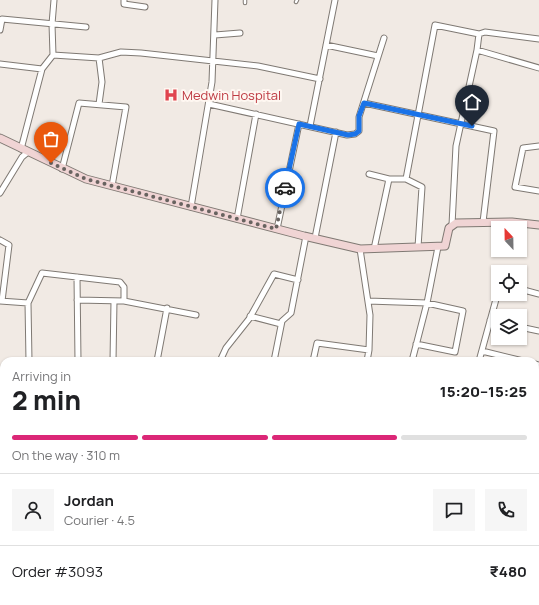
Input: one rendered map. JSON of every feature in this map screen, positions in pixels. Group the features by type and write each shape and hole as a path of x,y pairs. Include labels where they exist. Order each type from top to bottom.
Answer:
{"street":[{"path":"0,193 22,157 42,69 53,55 52,24 54,0"},
{"path":"124,0 124,4 145,7"},
{"path":"191,207 209,104 215,35 215,0"},
{"path":"310,126 335,0"},
{"path":"0,30 2,19 86,27"},
{"path":"406,179 435,25 479,34 485,32 539,39"},
{"path":"215,35 240,33"},
{"path":"0,138 62,169 86,179 276,229 360,249 445,246 449,228 452,225 456,146 477,50 479,34"},
{"path":"209,104 336,132 355,134 359,131 359,116 384,38"},
{"path":"326,46 378,56"},
{"path":"477,50 539,68"},
{"path":"53,55 99,58 121,52 213,60 258,66 320,79"},
{"path":"99,58 102,82 99,104"},
{"path":"0,64 42,69"},
{"path":"364,103 494,131 483,222"},
{"path":"62,169 79,104 99,104 126,107 112,186"},
{"path":"237,219 256,114"},
{"path":"276,229 299,124"},
{"path":"315,238 336,132"},
{"path":"539,146 522,148 515,187 539,191"},
{"path":"369,174 389,179 406,179 422,187 418,247"},
{"path":"374,249 389,179"},
{"path":"452,225 464,222 539,225"},
{"path":"275,357 282,321 291,313 306,236"},
{"path":"0,240 9,246 1,301 28,303"},
{"path":"413,357 427,302 438,247"},
{"path":"360,249 370,315 368,357"},
{"path":"28,357 28,303 42,273 120,282 124,287 124,301"},
{"path":"222,357 226,348 250,316 274,274 298,280"},
{"path":"77,277 78,357"},
{"path":"527,291 539,294"},
{"path":"77,300 124,301 167,308 196,315"},
{"path":"113,357 114,301"},
{"path":"368,301 427,302 464,311 455,352 416,344"},
{"path":"480,357 495,301"},
{"path":"158,357 167,308"},
{"path":"250,316 282,324"},
{"path":"527,329 539,332"},
{"path":"314,357 317,343 369,350"},
{"path":"482,351 507,357"}],"way so far":[{"path":"51,163 86,179 276,229 285,188"}],"place":[{"name":"Medwin Hospital","path":"171,95"}],"route":[{"path":"285,188 299,124 348,135 355,134 359,131 359,116 364,103 472,126"}]}
